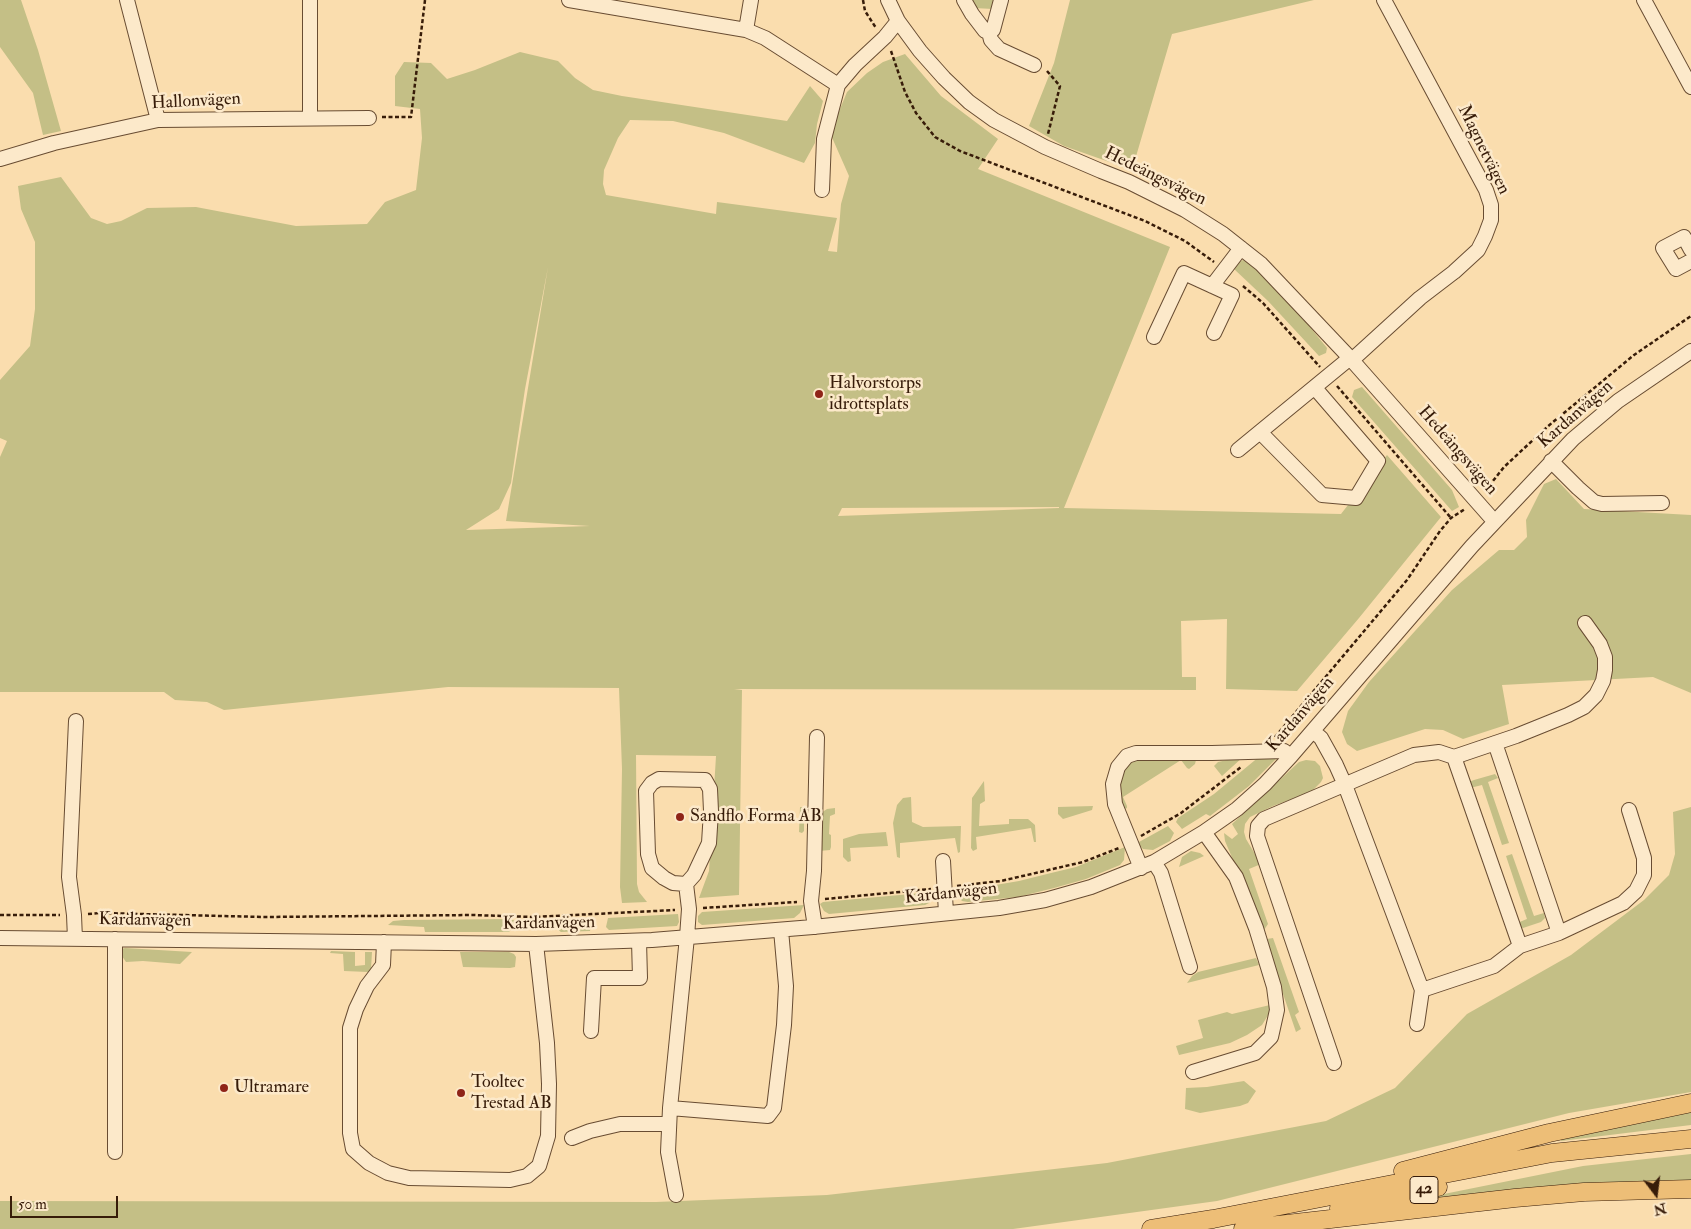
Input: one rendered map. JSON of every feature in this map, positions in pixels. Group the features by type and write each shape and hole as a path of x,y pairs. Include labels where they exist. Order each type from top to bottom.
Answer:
{"main road":[{"path":"1284,1204 1549,1132 1691,1103"},
{"name":"42","path":"1152,1229 1213,1219 1527,1158 1691,1139"},
{"name":"42","path":"1238,1229 1554,1163 1609,1148"},
{"path":"1243,1229 1515,1198 1584,1192 1691,1189"}],"street":[{"path":"127,0 158,120"},
{"path":"310,0 310,118"},
{"path":"569,0 746,30 765,38 838,85"},
{"path":"746,30 751,0"},
{"name":"Hedeängsvägen","path":"888,0 898,22 920,51 969,102 994,120 1045,147 1129,182 1185,210 1223,234 1267,270 1351,359 1494,521"},
{"path":"964,0 984,30 990,32"},
{"path":"1001,0 993,30 990,32 991,40 999,49 1034,65"},
{"name":"Magnetvägen","path":"1238,450 1351,359 1420,298 1454,272 1478,250 1485,236 1490,220 1491,204 1486,190 1384,0"},
{"path":"1644,0 1691,87"},
{"path":"822,190 824,139 838,85 855,65 885,38 898,22"},
{"name":"Hallonvägen","path":"0,160 54,143 158,120 369,118"},
{"path":"1212,286 1241,248"},
{"path":"1154,337 1184,273 1232,295 1214,333"},
{"name":"Kardanvägen","path":"0,938 536,944 639,941 815,927 1008,907 1046,900 1091,887 1154,862 1204,832 1237,808 1265,784 1494,521 1551,461 1573,439 1618,402 1691,351"},
{"path":"1260,432 1322,495 1356,498 1378,461 1314,388"},
{"path":"1551,461 1594,502 1602,504 1662,503"},
{"path":"1334,1063 1257,836 1258,826 1264,820 1414,755 1439,752 1454,757 1568,715 1584,707 1596,695 1603,681 1605,670 1605,657 1600,644 1585,623"},
{"path":"75,939 69,877 76,721"},
{"path":"1313,731 1321,738 1345,785 1422,990 1417,1024"},
{"path":"815,927 811,901 814,871 817,736"},
{"path":"1495,743 1559,933"},
{"path":"1141,868 1115,804 1113,784 1118,767 1127,756 1136,753 1284,751 1291,756"},
{"path":"1454,757 1520,946"},
{"path":"676,1195 668,1152 670,1108 689,909 686,884 694,875 709,842 711,810 710,789 705,780 659,779 652,782 646,792 648,854 652,868 664,878 673,883 686,884"},
{"path":"1422,990 1494,966 1520,946 1559,933 1623,903 1636,891 1644,875 1644,858 1629,810"},
{"path":"1193,1072 1255,1053 1271,1037 1277,1010 1274,987 1256,928 1236,877 1204,832"},
{"path":"943,861 946,914"},
{"path":"1154,862 1161,873 1190,967"},
{"path":"670,1108 768,1116 774,1108 784,1025 786,986 781,930"},
{"path":"115,940 115,1152"},
{"path":"590,1030 594,978 640,978 639,941"},
{"path":"384,942 383,965 368,986 356,1009 350,1028 350,1133 353,1149 382,1170 409,1178 510,1180 527,1176 540,1166 548,1136 549,1084 547,1044 536,944"},
{"path":"572,1138 590,1131 620,1124 669,1124"}],"path":[{"path":"369,118 411,116 425,0"},
{"path":"863,0 873,24 885,38 905,92 916,113 935,136 960,151 1145,221 1185,241 1224,270 1263,303 1451,518"},
{"path":"1034,65 1047,72 1060,86 1045,147"},
{"path":"1262,751 1407,580 1451,518 1476,502 1504,467 1547,427 1634,354 1691,316"},
{"path":"0,915 100,913 264,917 552,916 811,901 944,888 1002,881 1082,862 1131,843 1181,813 1242,766"}],"shaded area":[{"path":"0,0 21,0 38,50 61,131 43,135 33,93 0,47"},
{"path":"970,0 996,0 993,9 974,8"},
{"path":"1070,0 1314,0 1172,34 1132,170 1064,146 1029,126 1054,63"},
{"path":"520,52 558,61 575,78 593,90 787,121 810,86 823,101 817,124 815,143 804,163 724,133 673,121 630,120 618,138 604,170 603,184 606,195 716,214 717,202 837,218 828,251 837,252 841,204 849,176 830,133 847,92 867,73 883,62 905,54 941,96 998,139 978,169 1170,247 1064,508 1341,514 1387,455 1441,517 1297,691 1226,689 1227,619 1181,621 1182,677 1196,677 1196,690 734,689 742,690 739,895 699,898 709,871 716,756 636,755 637,884 639,892 647,902 622,903 620,887 622,769 619,688 448,687 224,710 207,702 175,700 164,692 0,692 0,457 7,441 0,438 0,380 30,346 35,309 35,242 21,209 18,186 61,177 91,218 107,224 121,221 147,208 196,207 296,226 367,224 385,202 416,190 422,138 420,109 395,106 395,76 404,62 431,63 447,79","holes":["548,267 506,521 590,526 466,530 499,509 511,483 525,389","842,508 1059,508 838,516"]},
{"path":"1243,260 1247,261 1293,306 1327,348 1326,353 1319,356 1268,301 1234,269 1236,264"},
{"path":"1362,387 1452,490 1459,507 1452,511 1352,397 1354,390"},
{"path":"1556,479 1584,509 1691,515 1691,693 1653,677 1502,685 1509,724 1463,739 1443,730 1425,729 1357,751 1347,744 1342,732 1348,711 1369,682 1452,590 1499,550 1514,550 1527,537 1526,520 1544,484"},
{"path":"1260,756 1275,756 1276,759 1249,786 1210,816 1206,814 1182,829 1176,822 1178,818 1214,794"},
{"path":"1243,757 1222,776 1214,766 1218,762"},
{"path":"1139,759 1196,760 1195,764 1189,769 1181,760 1123,797 1127,806 1125,809 1119,798 1122,771 1129,763"},
{"path":"1306,760 1315,761 1320,766 1323,778 1321,782 1311,792 1250,817 1245,824 1244,832 1246,839 1261,864 1249,869 1268,924 1264,930 1267,939 1273,938 1299,1012 1295,1015 1301,1029 1296,1032 1254,909 1225,841 1224,833 1232,839 1238,834 1232,824 1299,762"},
{"path":"1495,774 1498,778 1488,782 1509,843 1502,845 1482,785 1470,788 1469,782"},
{"path":"984,781 985,801 980,804 979,826 1009,824 1009,819 1028,819 1035,825 1036,842 1034,842 1031,828 976,837 977,849 973,851 971,848 972,798"},
{"path":"911,797 912,822 923,827 961,826 960,852 958,853 955,838 900,843 900,858 897,857 893,823 897,805 903,798"},
{"path":"1093,806 1092,810 1063,819 1058,814 1058,807"},
{"path":"800,807 804,809 804,831 802,833 799,832"},
{"path":"1691,807 1691,1092 1569,1113 1217,1201 1013,1229 0,1229 0,1201 656,1202 827,1195 1107,1163 1326,1121 1395,1088 1467,1014 1571,955 1644,900 1669,875 1675,854 1673,812"},
{"path":"835,808 835,814 830,816 830,850 819,851 821,813 827,809"},
{"path":"1168,826 1174,833 1170,841 1153,850 1143,849 1139,845 1139,842"},
{"path":"886,832 888,846 850,848 851,861 848,862 843,857 843,839 859,834"},
{"path":"1125,847 1124,860 1120,865 1086,879 1054,888 1018,897 968,902 962,901 954,892 1019,881 1076,867"},
{"path":"1191,851 1204,856 1179,867 1182,857"},
{"path":"1512,854 1534,916 1544,913 1545,918 1541,922 1523,928 1518,926 1517,923 1527,919 1506,856"},
{"path":"933,892 935,894 929,903 925,905 829,914 824,911 820,904 823,902"},
{"path":"804,905 800,913 794,918 702,925 698,922 698,916 702,912"},
{"path":"678,914 679,922 677,926 609,930 606,927 608,918"},
{"path":"510,919 516,921 516,924 509,932 425,932 424,927 388,925 393,921 404,920"},
{"path":"550,919 591,919 590,931 561,932 549,923"},
{"path":"125,948 192,952 180,964 143,961 126,962 118,950"},
{"path":"331,951 355,952 355,966 365,965 365,952 372,952 371,969 368,972 344,971 343,954 330,953"},
{"path":"460,952 509,952 516,957 515,967 463,967"},
{"path":"1256,958 1259,965 1187,983 1198,972"},
{"path":"1270,1005 1270,1012 1262,1025 1247,1035 1230,1043 1179,1055 1176,1046 1203,1038 1198,1020 1227,1012 1232,1014"},
{"path":"1244,1081 1256,1091 1248,1103 1200,1113 1185,1109 1186,1088 1207,1087"},
{"path":"1691,1112 1691,1125 1561,1141 1561,1138"},
{"path":"1691,1154 1691,1181 1431,1202 1429,1197 1583,1166"}],"place":[{"name":"Halvorstorps idrottsplats","path":"819,394"},
{"name":"Sandflo Forma AB","path":"680,817"},
{"name":"Ultramare","path":"224,1088"},
{"name":"Tooltec Trestad AB","path":"461,1093"}]}
